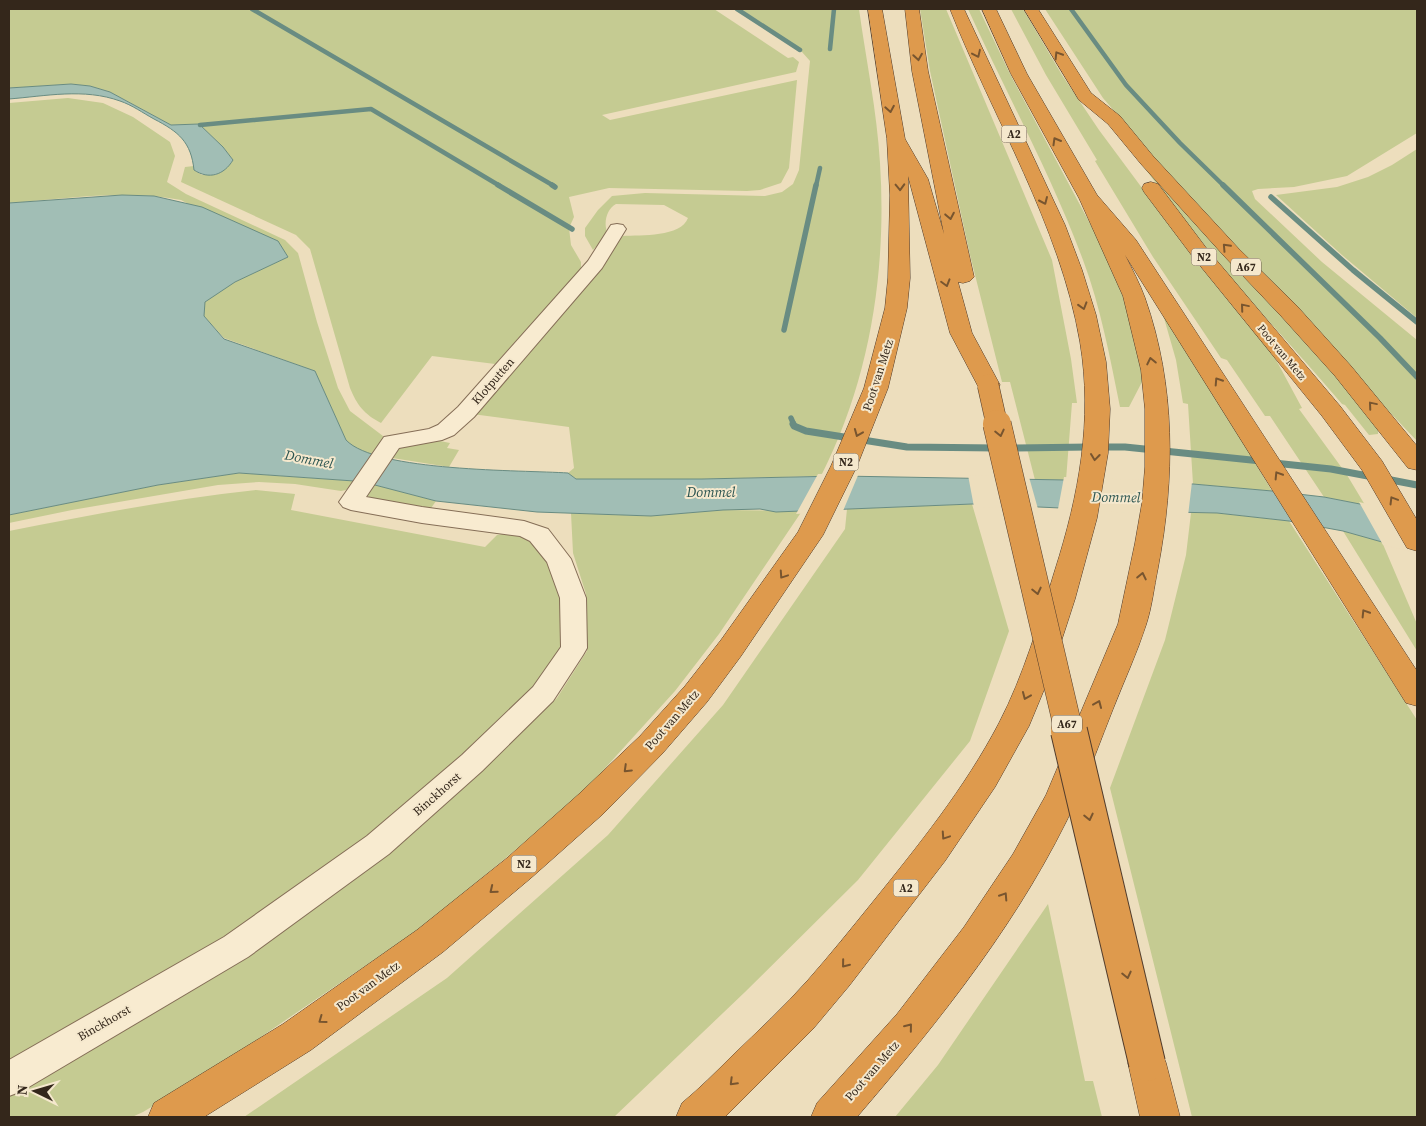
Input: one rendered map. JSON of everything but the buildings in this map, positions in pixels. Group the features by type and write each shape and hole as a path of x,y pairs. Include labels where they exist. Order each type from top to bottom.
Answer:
{"highway":[{"name":"N2","path":"875,9 896,139 919,179 961,333 988,385"},
{"name":"A67","path":"912,9 920,71 958,255 1160,1117"},
{"name":"A2","path":"696,1117 770,1045 829,983 928,861 997,756 1014,725 1038,667 1081,532 1096,456 1098,409 1094,360 1087,322 1069,260 957,9"},
{"name":"A2","path":"989,9 1019,74 1089,198"},
{"name":"N2","path":"1031,9 1085,96"},
{"name":"Poot van Metz","path":"1085,96 1107,129 1200,253 1331,412 1373,467 1417,542"},
{"name":"A67","path":"1085,96 1114,120 1147,160 1220,240 1290,311 1344,371 1417,462"},
{"name":"Poot van Metz","path":"168,1117 297,1038 422,946 520,868 591,804 651,745 696,694 810,535 844,466 876,388 894,317 899,278 900,196 896,139"},
{"name":"Poot van Metz","path":"831,1117 910,1027 977,938 1026,864 1061,798 1132,624 1155,504 1158,467 1157,409 1153,370 1137,305 1124,272 1089,198"},
{"path":"1089,198 1126,240 1417,695"}],"street":[{"name":"Klotputten","path":"354,496 392,442 434,436 446,430 466,412 595,264 617,229"},
{"name":"Binckhorst","path":"9,1078 236,947 378,844 472,763 542,694 560,671 574,648 573,598 559,558 539,535 524,529 422,515 354,496"}],"green space":[{"path":"9,9 714,9 788,58 793,57 799,62 796,72 602,115 610,120 797,80 789,168 781,183 760,190 609,188 569,197 574,217 569,228 571,245 581,262 581,269 495,364 432,356 381,423 362,408 350,388 310,249 296,235 181,182 185,167 194,166 194,170 202,175 216,175 233,160 223,147 199,124 171,125 110,92 90,86 71,84 9,88"},
{"path":"741,9 859,9 880,163 881,244 872,324 852,402 821,476 702,479 576,479 568,473 574,468 569,427 472,414 623,236 669,232 684,224 688,218 664,205 616,204 606,218 608,234 593,250 585,236 585,228 598,210 612,196 645,193 765,196 782,192 793,184 799,170 810,61 802,52"},
{"path":"920,9 946,9 1052,260 1071,359 1077,403 1072,403 1066,480 1035,480 1010,382 1002,382 970,255 930,71"},
{"path":"968,9 979,9 1010,74 1110,261 1130,312 1143,380 1129,407 1120,407 1095,296 1083,260 1043,165"},
{"path":"1011,9 1023,9 1062,75 1099,130 1191,254 1274,356 1302,408 1299,409 1347,475 1365,505 1324,497 1270,416 1265,416 1227,360 1221,358 1153,257 1095,161 1097,160 1046,75"},
{"path":"1045,9 1417,9 1417,133 1347,176 1294,187 1252,191 1255,199 1322,262 1417,340 1417,441 1238,252 1150,153 1103,98"},
{"path":"68,98 103,103 133,117 170,142 175,156 167,182 186,194 285,240 298,253 338,388 350,411 383,436 384,441 373,455 353,447 346,440 315,371 224,338 204,316 204,302 235,282 288,257 181,200 139,195 117,195 9,203 9,103"},
{"path":"1128,146 1378,422 1378,434 1369,435 1345,405 1342,404 1242,291"},
{"path":"1417,149 1417,318 1342,255 1276,195 1337,187 1368,177"},
{"path":"1160,304 1272,491 1193,484 1188,404 1183,403 1176,360"},
{"path":"440,441 450,443 447,448 459,450 449,467 386,457 398,446"},
{"path":"239,473 354,481 346,490 341,491 295,484 259,482 218,485 72,510 9,523 9,515 158,485"},
{"path":"371,484 436,501 429,511 368,500 364,496"},
{"path":"256,490 295,494 291,510 485,547 497,535 512,532 533,542 551,561 565,603 565,648 532,696 464,753 372,838 231,937 9,1066 9,531 101,513"},
{"path":"972,504 1009,631 970,741 858,880 745,992 614,1117 244,1117 447,978 608,835 723,705 845,529 847,509"},
{"path":"723,510 802,511 719,634 675,691 578,798 425,925 208,1073 143,1112 132,1117 9,1117 9,1091 243,955 482,767 557,698 587,651 586,594 573,553 571,513 650,516"},
{"path":"1191,513 1217,513 1289,521 1417,720 1417,1117 1192,1117 1110,788 1165,640 1186,555"},
{"path":"1343,531 1382,542 1417,624 1417,651"},
{"path":"1048,904 1085,1081 1093,1081 1102,1117 895,1117 938,1065"}],"water":[{"path":"71,84 90,86 110,92 171,125 199,124 223,147 233,160 225,169 216,174 205,175 200,173 194,170 187,145 177,133 133,107 106,97 65,94 9,99 9,88"},
{"name":"Dommel","path":"122,195 154,196 202,207 278,241 288,257 235,282 205,302 204,316 224,339 315,371 346,440 362,450 387,458 417,464 485,470 568,473 576,479 841,476 1193,484 1324,497 1365,505 1382,542 1343,531 1289,521 1217,513 972,504 776,512 760,509 723,510 651,516 537,512 436,501 354,481 239,473 158,485 9,515 9,203"}],"pier":[{"path":"859,473 843,511 796,514 818,474"},
{"path":"968,475 1029,477 1038,509 974,507"},
{"path":"1064,477 1192,482 1188,516 1058,509"},
{"path":"1359,502 1417,516 1417,553 1383,545"}],"waterway":[{"path":"252,9 554,186"},
{"path":"737,9 800,50"},
{"path":"830,49 834,9"},
{"path":"1071,9 1126,85 1180,143 1224,186"},
{"path":"200,125 371,109 500,186"},
{"path":"816,186 820,168"},
{"path":"498,185 572,229"},
{"path":"784,330 816,185"},
{"path":"1223,185 1380,338 1417,377"},
{"path":"1271,197 1353,270 1417,322"},
{"path":"791,418 794,425"},
{"path":"793,424 806,431 907,447 997,448"},
{"path":"1008,448 1089,447"},
{"path":"1100,447 1125,447 1261,461"},
{"path":"1274,463 1331,469 1373,477"},
{"path":"1386,479 1417,485"}]}
